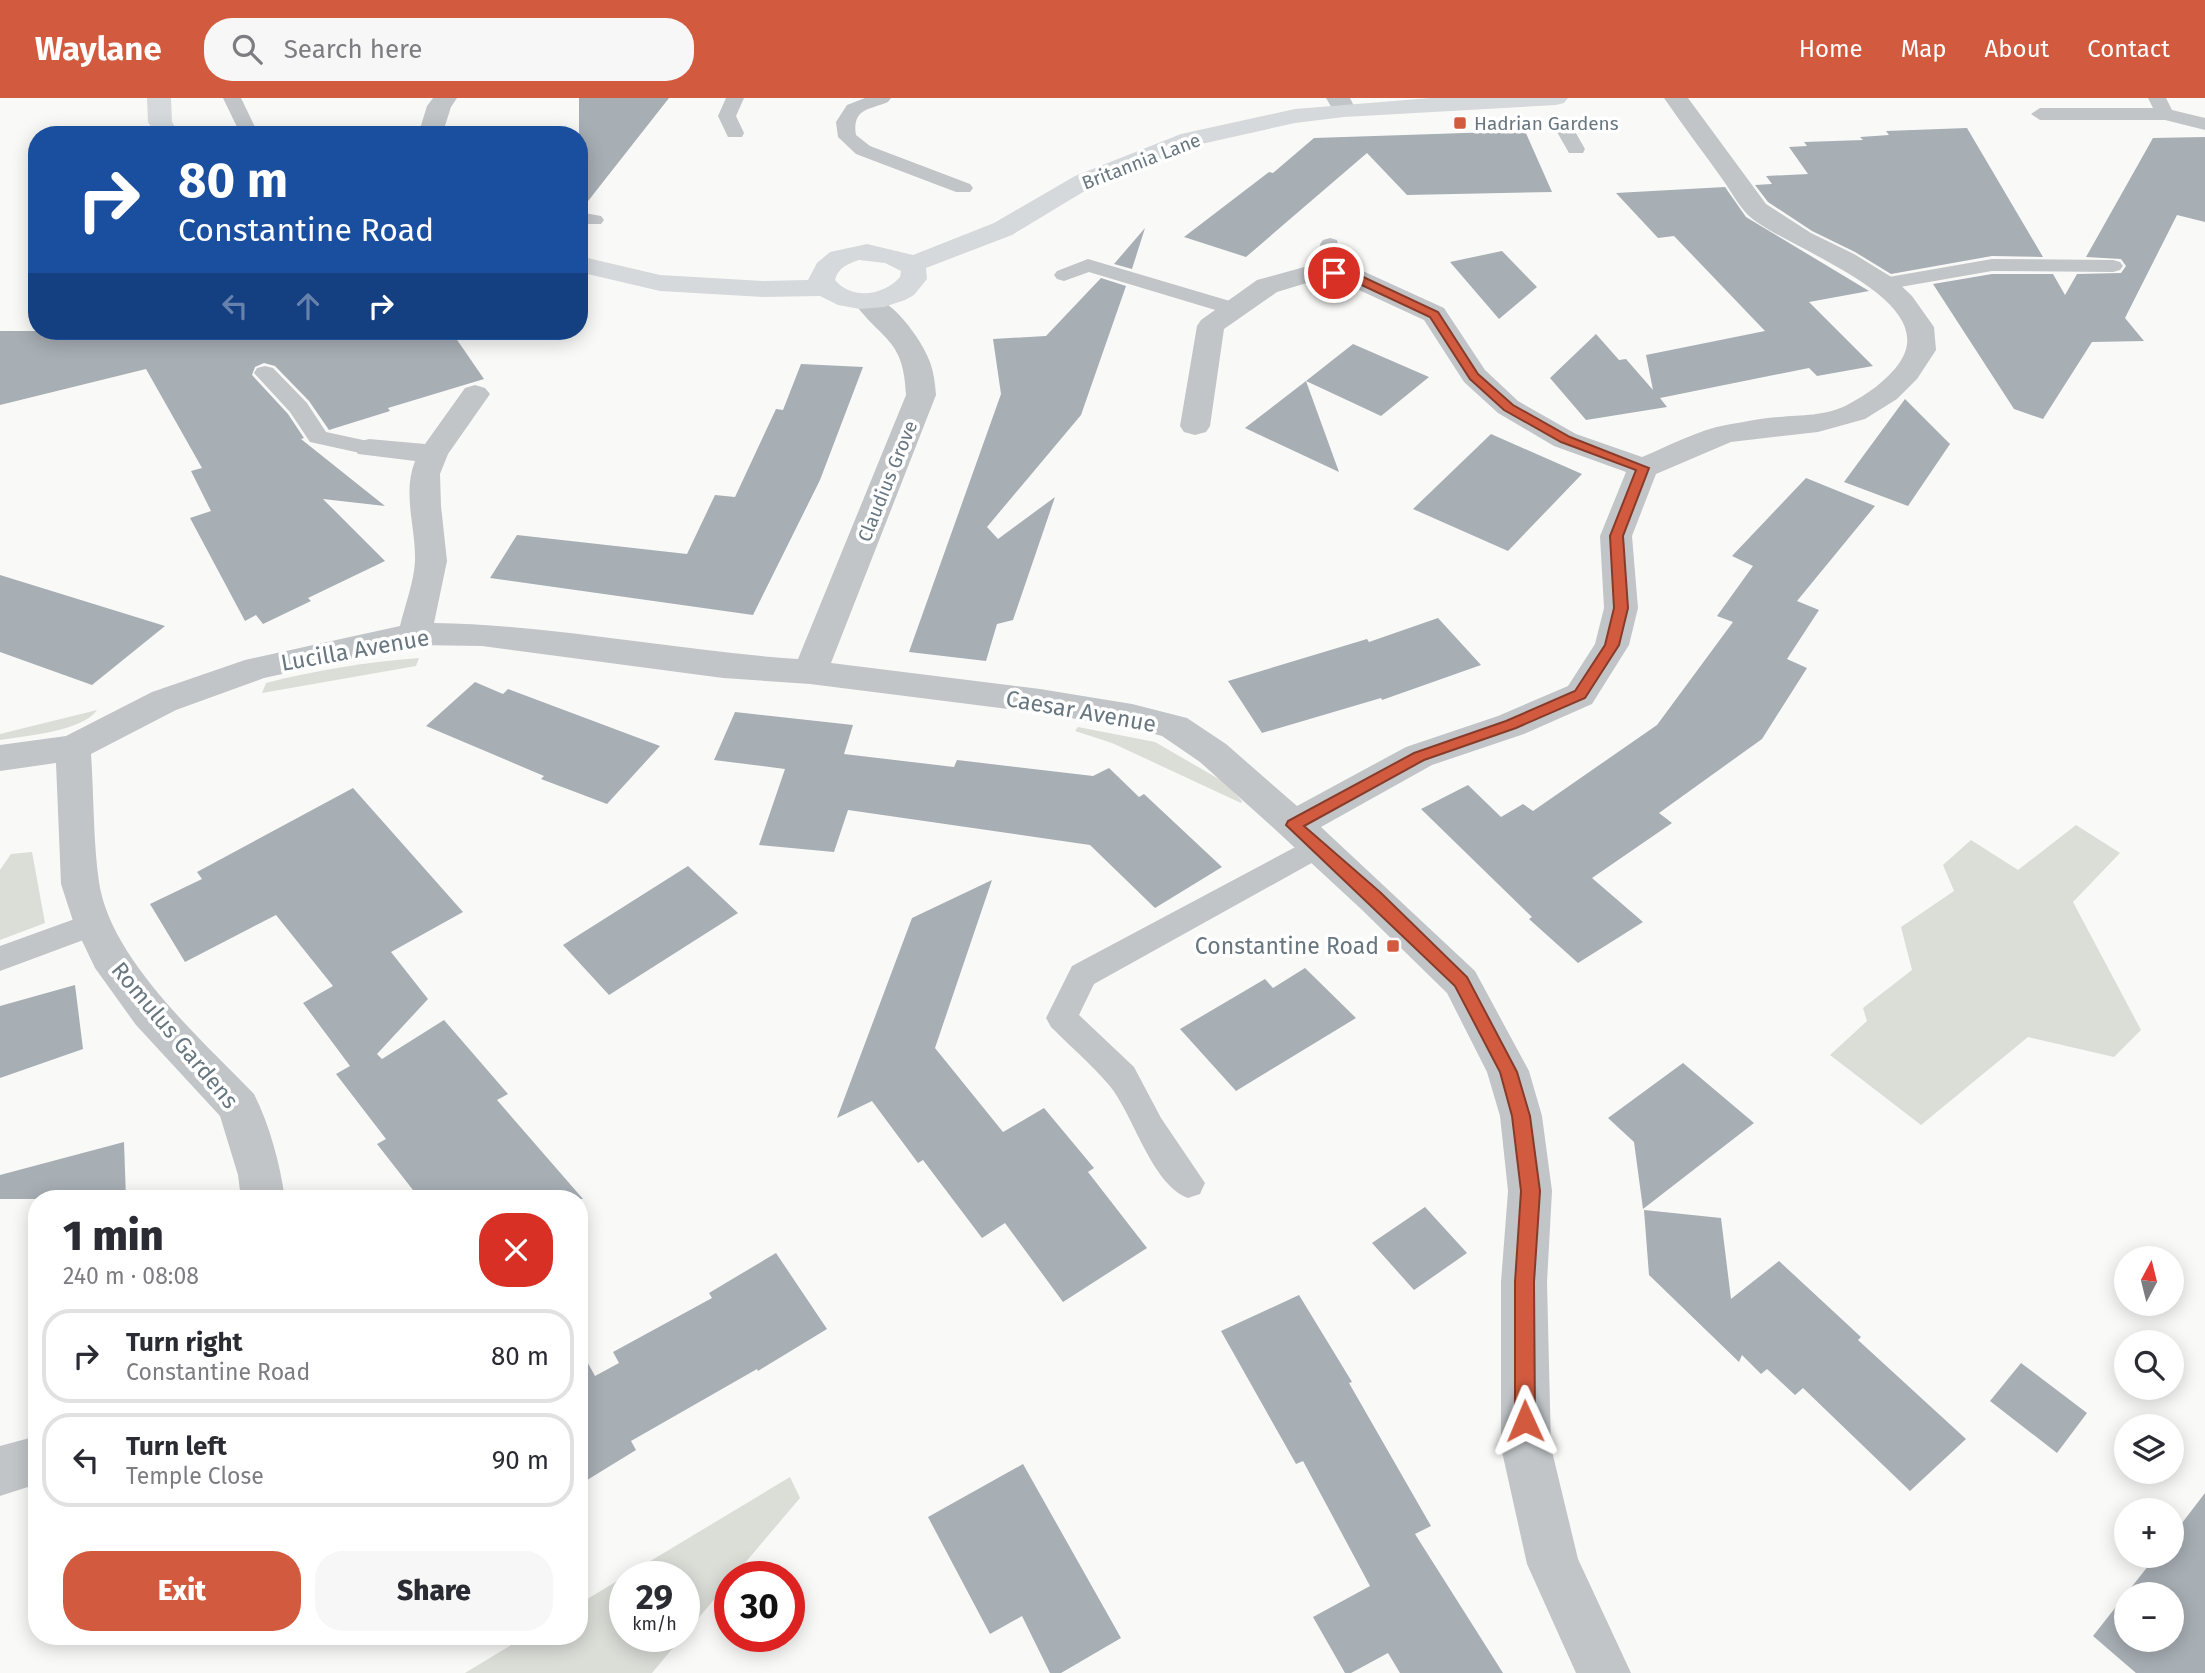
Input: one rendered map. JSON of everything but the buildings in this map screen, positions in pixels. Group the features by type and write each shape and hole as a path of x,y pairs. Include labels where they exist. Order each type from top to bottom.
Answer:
{"street":[{"path":"159,98 162,126"},
{"path":"433,126 439,106 445,98"},
{"name":"Britannia Lane","path":"909,265 1003,229 1084,181 1190,139 1341,104 1556,98"},
{"path":"1195,426 1210,326 1267,286 1308,274 1334,273 1355,278 1434,314 1474,376 1508,407 1565,440 1643,468 1724,434 1818,423 1855,413 1887,393 1907,373 1922,350 1920,327 1902,302 1884,284 1846,260 1802,239 1757,209 1676,98"},
{"path":"588,266 660,284 762,289 824,288 841,297 867,301 890,296 902,290 911,282 913,273 909,265 898,256 858,252 832,262 822,271 824,288"},
{"name":"Claudius Grove","path":"810,672 921,395 921,379 915,356 891,323 867,301"},
{"path":"415,634 431,561 425,506 425,474 433,454 475,394"},
{"path":"369,448 433,454"},
{"path":"1305,836 1419,756 1511,725 1580,695 1612,645 1621,608 1616,536 1643,468"},
{"name":"Lucilla Avenue","path":"0,758 73,748 164,701 229,677 297,659 415,634 482,635 723,666 810,672"},
{"name":"Caesar Avenue","path":"810,672 1040,701 1132,716 1174,727 1213,753 1375,898 1461,982 1508,1072 1521,1116 1530,1191 1524,1282 1526,1447 1553,1564 1604,1673"},
{"name":"Romulus Gardens","path":"73,748 80,884 94,924 109,957 149,1013 239,1107 260,1175 262,1190"},
{"path":"0,1471 28,1463"}],"lane":[{"path":"232,98 246,126"},
{"path":"735,98 727,116 735,133"},
{"path":"882,98 853,109 845,122 847,137 863,150 964,188"},
{"path":"2040,114 2161,106 2205,124"},
{"path":"1566,132 1576,149"},
{"path":"1331,244 1334,273"},
{"path":"1063,275 1088,265 1232,309"},
{"path":"1884,284 1992,265 2113,266"},
{"path":"265,373 299,408 318,438 369,448"},
{"path":"1188,1184 1149,1128 1122,1077 1062,1017 1083,975 1305,836"},
{"path":"0,959 94,924"}],"shaded area":[{"path":"419,658 416,666 262,693 266,683 285,678 342,667"},
{"path":"97,710 90,717 67,728 0,740 0,734"},
{"path":"1078,727 1155,742 1224,782 1242,801 1241,803 1112,743 1075,731"},
{"path":"2076,825 2120,853 2073,902 2141,1030 2114,1057 2028,1037 1921,1125 1830,1055 1867,1021 1863,1008 1912,970 1901,927 1954,891 1943,865 1971,840 2018,870"},
{"path":"32,852 45,923 0,940 0,870 11,854"},
{"path":"790,1477 800,1498 747,1561 714,1561 714,1600 700,1616 700,1561 650,1561"},
{"path":"609,1586 609,1652 670,1652 652,1673 465,1673 511,1645 588,1645 588,1599"}],"place":[{"name":"Hadrian Gardens","path":"1460,123"},
{"name":"Constantine Road","path":"1393,946"}],"route":[{"path":"1334,273 1355,278 1434,314 1474,376 1508,407 1565,440 1643,468 1616,536 1621,608 1612,645 1580,695 1511,725 1419,756 1293,825 1375,898 1461,982 1508,1072 1521,1116 1530,1191 1524,1282 1525,1421"}]}
